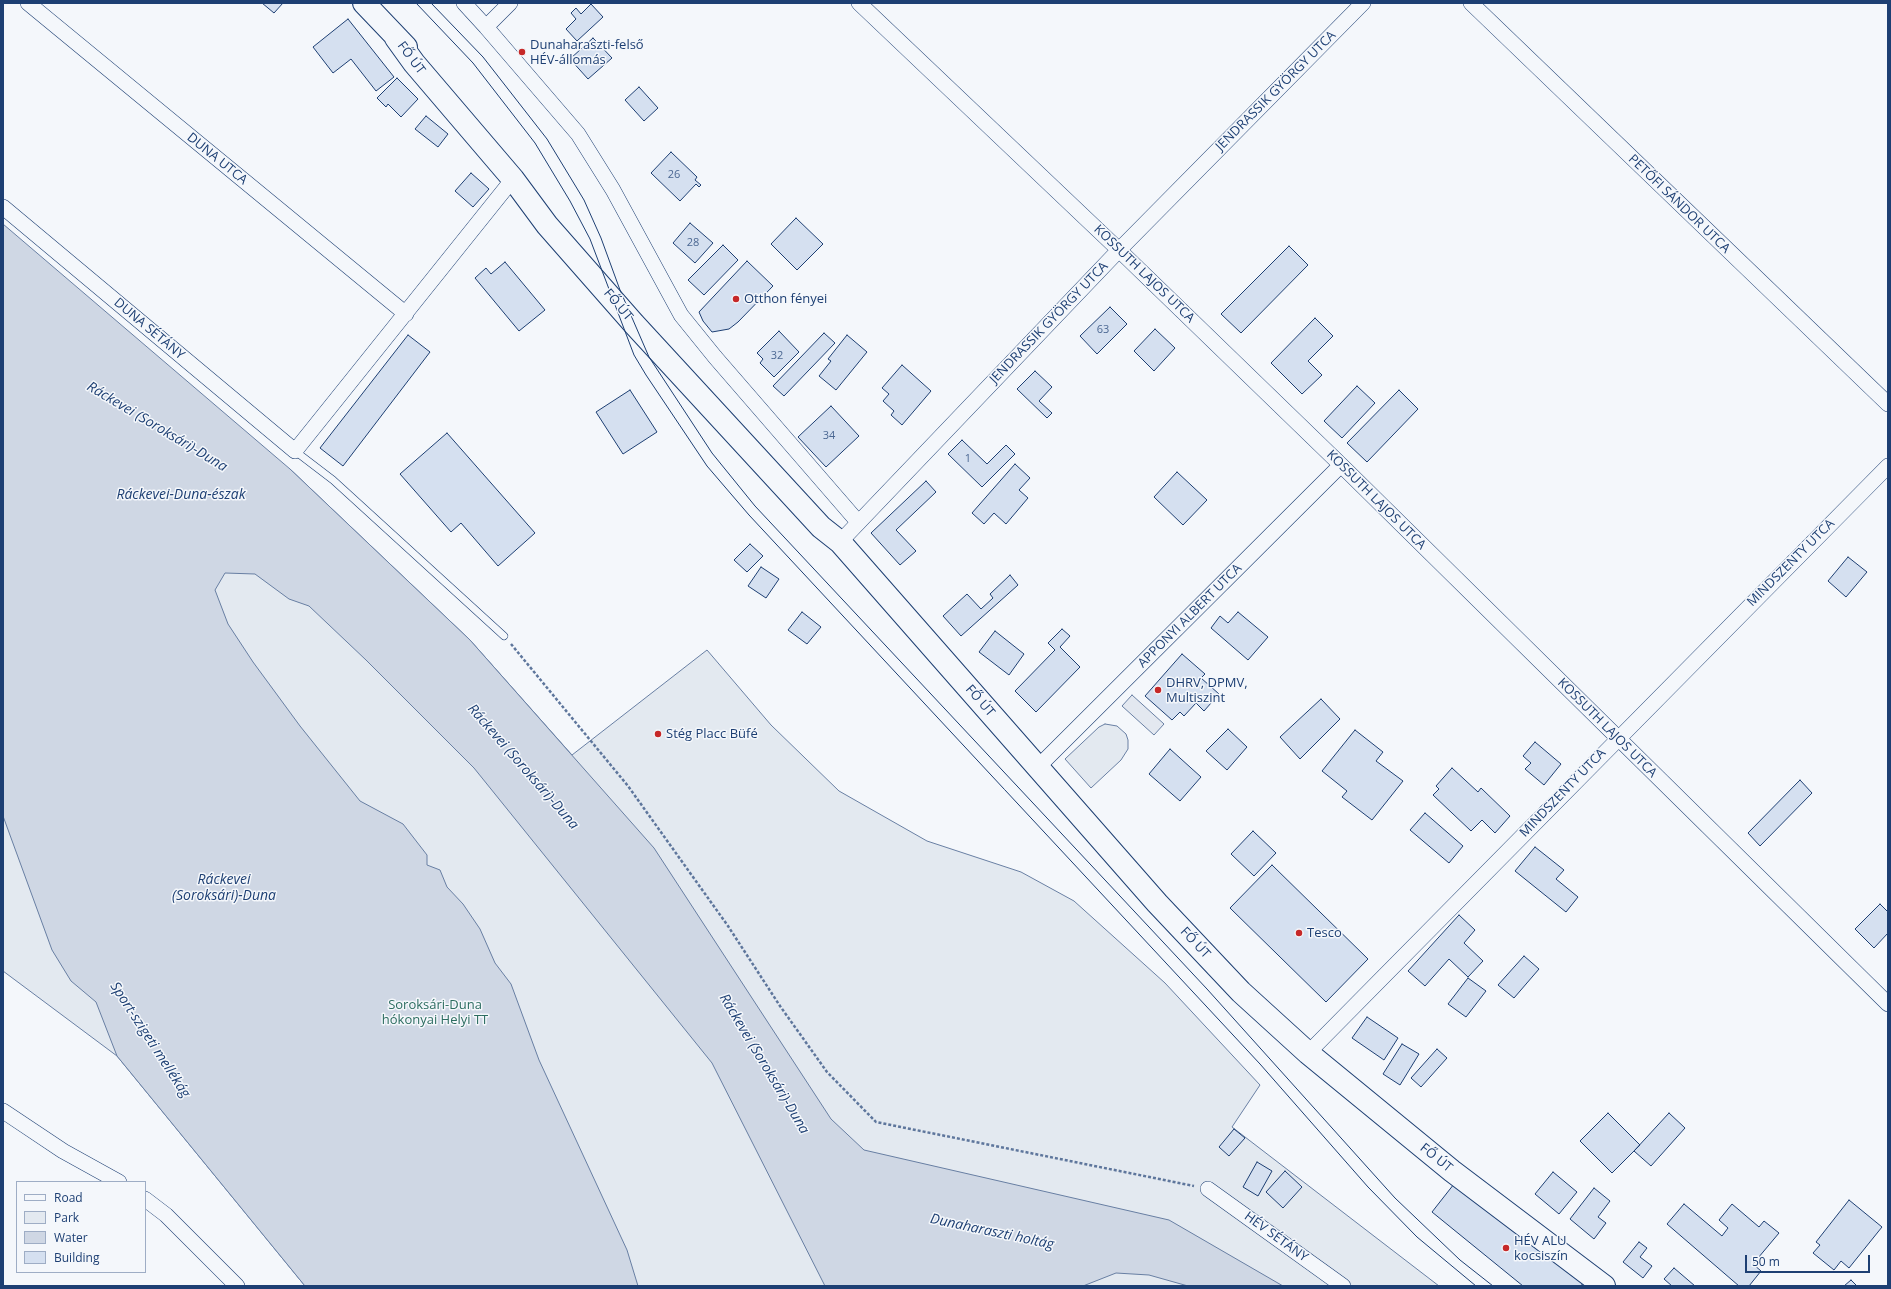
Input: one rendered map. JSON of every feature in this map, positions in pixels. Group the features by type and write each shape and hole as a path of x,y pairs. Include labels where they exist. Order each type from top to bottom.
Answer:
{"main road":[{"path":"364,3 396,38"},
{"name":"FŐ ÚT","path":"396,38 414,63 513,179 547,225 634,324 811,516 840,542 1157,903 1236,987 1308,1053 1452,1171 1604,1286"},
{"name":"FŐ ÚT","path":"396,38 419,59 519,170 602,271 827,521 840,542"}],"street":[{"name":"DUNA UTCA","path":"28,3 406,314"},
{"path":"464,3 578,134 613,190 681,315 715,357 858,522"},
{"path":"486,27 510,3"},
{"name":"KOSSUTH LAJOS UTCA","path":"859,3 1119,250 1341,465 1888,1004"},
{"name":"JENDRASSIK GYÖRGY UTCA","path":"840,542 1119,250 1363,3"},
{"name":"PETŐFI SÁNDOR UTCA","path":"1471,3 1888,404"},
{"path":"295,451 513,179"},
{"name":"DUNA SÉTÁNY","path":"3,208 295,451"},
{"name":"APPONYI ALBERT UTCA","path":"1038,767 1341,465"},
{"name":"MINDSZENTY UTCA","path":"1308,1053 1617,738 1888,466"},
{"path":"3,1111 63,1151 117,1181"},
{"name":"HÉV SÉTÁNY","path":"1208,1189 1343,1286"},
{"path":"146,1200 166,1215 237,1286"}],"lane":[{"path":"295,451 333,480 504,636"}],"path":[{"path":"504,636 628,786 728,926 780,1006 827,1072 876,1122 1208,1189"}],"green space":[{"name":"Soroksári-Duna hókonyai Helyi TT","path":"3,447 290,469 470,640 572,755 707,650 771,725 839,791 927,841 1021,872 1074,901 1165,983 1260,1085 1232,1127 1439,1286 305,1286 117,1056 3,971"},
{"path":"1105,724 1117,726 1126,734 1128,749 1121,760 1091,788 1065,759 1099,727"}],"shaded area":[{"path":"1132,695 1164,724 1154,735 1122,706"}],"water":[{"name":"Soroksári-Duna hókonyai Helyi TT","path":"3,224 290,469 470,640 654,848 831,1119 864,1150 1169,1220 1283,1286 1188,1286 1149,1275 1116,1273 1083,1286 825,1286 712,1063 474,768 366,660 309,606 289,599 255,574 225,573 215,590 228,624 253,662 300,726 360,801 403,824 427,855 427,865 440,870 447,887 463,904 480,929 495,963 511,984 539,1060 627,1250 638,1286 305,1286 117,1056 96,1002 71,981 52,950 3,816"}],"building":[{"path":"262,3 283,3 274,13"},
{"path":"591,4 603,17 577,41 566,29 576,19 571,13 576,8 581,14"},
{"path":"348,19 394,77 376,91 351,59 333,73 313,47"},
{"path":"593,38 612,58 588,79 570,59"},
{"path":"397,78 418,99 401,117 388,104 386,107 377,98"},
{"path":"639,87 658,108 644,121 625,100"},
{"path":"426,116 448,134 438,147 415,129"},
{"path":"671,152 697,177 695,180 701,185 699,187 696,184 680,201 651,173"},
{"path":"471,173 489,189 473,207 455,191"},
{"path":"796,218 823,244 797,270 771,244"},
{"path":"690,223 713,243 695,263 673,243"},
{"path":"723,245 738,260 704,295 688,280"},
{"path":"1289,246 1308,265 1241,333 1221,314"},
{"name":"Otthon fényei","path":"747,261 773,286 738,322 729,329 712,332 703,321 699,312"},
{"path":"505,262 545,310 519,331 475,278 486,268 491,274"},
{"path":"1110,307 1127,324 1097,354 1080,336"},
{"path":"1315,318 1333,336 1308,361 1322,375 1302,394 1271,363"},
{"path":"1155,329 1175,348 1154,371 1134,351"},
{"path":"779,331 799,352 774,377 760,363 763,359 757,353"},
{"path":"824,333 835,343 784,396 773,386"},
{"path":"408,335 430,352 343,466 320,448"},
{"path":"847,335 867,352 836,390 819,376 831,361 828,359"},
{"path":"902,365 931,391 902,425 891,415 894,411 883,401 889,394 882,388"},
{"path":"1035,371 1052,387 1039,401 1052,413 1047,418 1017,389"},
{"path":"1357,386 1375,403 1342,438 1324,421"},
{"path":"630,390 657,432 623,454 596,412"},
{"path":"1399,390 1418,409 1367,462 1347,443"},
{"path":"831,406 859,436 826,467 798,437"},
{"path":"447,433 535,533 498,566 461,523 451,532 400,474"},
{"path":"962,440 987,464 1006,445 1015,454 982,487 948,454"},
{"path":"1015,464 1030,478 1019,490 1028,498 1006,524 994,513 984,524 972,513"},
{"path":"1177,472 1207,500 1183,525 1154,497"},
{"path":"926,481 936,492 896,530 916,551 900,565 871,533"},
{"path":"750,544 763,556 747,572 734,560"},
{"path":"1848,557 1867,572 1846,597 1828,581"},
{"path":"761,567 779,579 766,598 748,586"},
{"path":"1010,575 1018,585 961,636 943,616 967,594 981,609 993,598 990,594"},
{"path":"802,612 821,627 807,644 788,630"},
{"path":"1238,612 1268,637 1248,660 1211,628 1220,616 1228,623"},
{"path":"1062,629 1070,636 1060,647 1080,667 1036,712 1015,691 1055,650 1048,643"},
{"path":"995,631 1024,654 1009,675 979,652"},
{"path":"1182,654 1205,674 1201,678 1219,694 1204,711 1196,703 1184,716 1180,712 1172,720 1145,696"},
{"path":"1321,699 1340,719 1300,759 1280,737"},
{"path":"1228,729 1247,747 1227,770 1206,751"},
{"path":"1355,730 1383,752 1376,761 1403,781 1372,820 1342,797 1347,791 1322,771"},
{"path":"1535,742 1561,764 1544,785 1525,769 1531,763 1523,756"},
{"path":"1170,749 1201,777 1180,801 1149,774"},
{"path":"1452,768 1478,792 1481,788 1510,816 1495,833 1482,820 1471,831 1433,795 1439,789 1436,786"},
{"path":"1800,780 1812,793 1760,846 1748,833"},
{"path":"1425,813 1463,846 1449,863 1410,830"},
{"path":"1253,831 1276,853 1254,876 1231,854"},
{"path":"1535,847 1564,870 1556,879 1578,897 1566,912 1515,871"},
{"name":"Tesco","path":"1272,865 1368,959 1326,1002 1230,908"},
{"path":"1880,904 1888,912 1888,933 1874,948 1855,929"},
{"path":"1459,915 1475,930 1464,943 1483,961 1468,977 1449,959 1425,986 1408,971"},
{"path":"1524,956 1539,969 1514,998 1498,985"},
{"path":"1468,978 1486,991 1466,1017 1448,1004"},
{"path":"1367,1017 1398,1038 1384,1060 1352,1038"},
{"path":"1402,1044 1419,1054 1400,1085 1383,1074"},
{"path":"1437,1049 1447,1058 1421,1087 1411,1078"},
{"path":"1608,1113 1640,1145 1612,1173 1580,1141"},
{"path":"1669,1113 1685,1128 1651,1166 1634,1151"},
{"path":"1234,1129 1245,1138 1229,1156 1219,1147"},
{"path":"1257,1162 1272,1171 1258,1196 1243,1187"},
{"path":"1285,1171 1302,1187 1283,1208 1266,1192"},
{"path":"1553,1172 1577,1192 1559,1214 1535,1194"},
{"name":"HÉV ALU kocsiszín","path":"1454,1184 1583,1283 1581,1286 1523,1286 1432,1212"},
{"path":"1594,1188 1610,1201 1598,1217 1606,1223 1594,1239 1570,1219"},
{"path":"1849,1200 1882,1227 1849,1268 1841,1261 1834,1270 1813,1253 1820,1245 1816,1242"},
{"path":"1684,1204 1722,1236 1728,1228 1719,1220 1732,1204 1759,1227 1764,1221 1779,1233 1753,1264 1761,1271 1749,1286 1739,1286 1667,1224"},
{"path":"1639,1242 1647,1248 1640,1257 1652,1266 1643,1278 1623,1262"},
{"path":"1674,1268 1695,1286 1672,1286 1664,1279"},
{"path":"1851,1280 1857,1286 1844,1286"}],"tram line":[{"path":"416,3 473,63 535,143 570,201 590,239 634,355 707,466 749,515 1260,1064 1368,1187 1417,1237 1476,1286"},
{"path":"431,3 483,57 547,139 584,200 649,357 712,453 755,506 1207,989 1395,1198 1460,1260 1493,1286"}],"place":[{"name":"Dunaharaszti-felső HÉV-állomás","path":"522,52"},
{"name":"Otthon fényei","path":"736,299"},
{"name":"DHRV, DPMV, Multiszint","path":"1158,690"},
{"name":"Stég Placc Büfé","path":"658,734"},
{"name":"Tesco","path":"1299,933"},
{"name":"HÉV ALU kocsiszín","path":"1506,1248"}],"water label":[{"name":"Ráckevei (Soroksári)-Duna","path":"157,427"},
{"name":"Ráckevei-Duna-észak","path":"181,495"},
{"name":"Ráckevei (Soroksári)-Duna","path":"523,767"},
{"name":"Ráckevei (Soroksári)-Duna","path":"224,888"},
{"name":"Sport-szigeti mellékág","path":"150,1040"},
{"name":"Ráckevei (Soroksári)-Duna","path":"764,1064"},
{"name":"Dunaharaszti holtág","path":"992,1232"}]}
